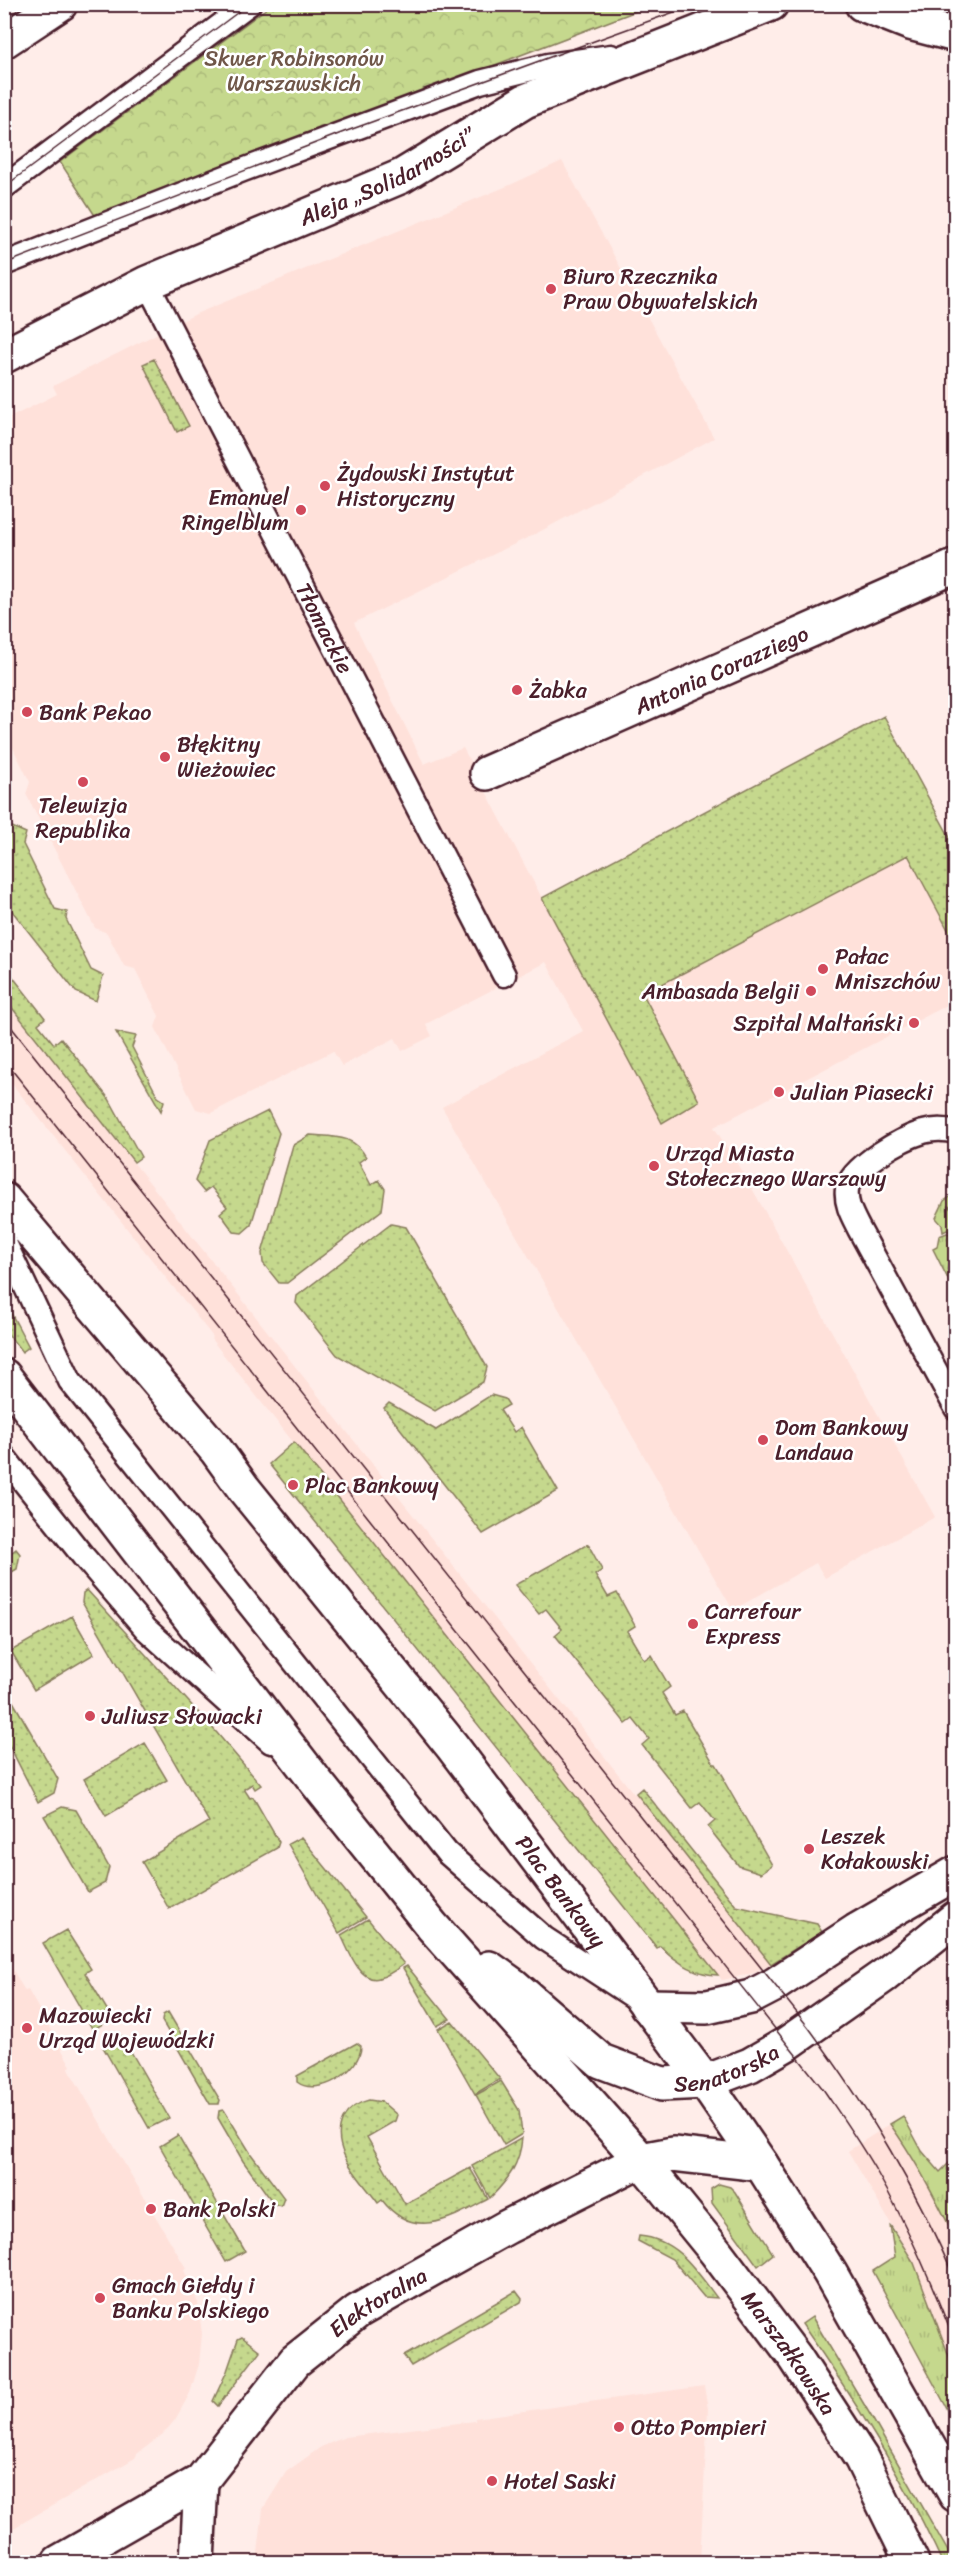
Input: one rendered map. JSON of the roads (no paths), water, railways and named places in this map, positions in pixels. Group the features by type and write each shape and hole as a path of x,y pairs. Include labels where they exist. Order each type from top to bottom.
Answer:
{"main road":[{"path":"4,41 60,4"},
{"name":"Aleja „Solidarności”","path":"4,356 147,283 402,176 525,101 771,4"},
{"path":"862,4 910,23 956,35"},
{"name":"Antonia Corazziego","path":"487,773 956,566"},
{"name":"Plac Bankowy","path":"4,1200 216,1450 244,1489 452,1746 705,2082"},
{"path":"4,1376 317,1783 432,1926 641,2160"},
{"path":"647,2006 706,2007 751,1997 774,1985 856,1931 956,1873"},
{"name":"Senatorska","path":"432,1926 513,1985 601,2061 662,2084 705,2082 750,2065 788,2043 885,1975 956,1918"},
{"path":"705,2082 830,2272 956,2495"},
{"name":"Elektoralna","path":"59,2562 201,2481 295,2361 358,2311 507,2227 641,2160 673,2154 761,2164"},
{"name":"Marszałkowska","path":"641,2160 716,2252 795,2357 861,2458 912,2562"},
{"path":"197,2562 201,2481"}],"lane":[{"path":"4,187 249,4"},
{"path":"4,264 243,170 480,82 548,65 625,54 672,43"},
{"name":"Tłomackie","path":"147,283 504,975"},
{"path":"956,1132 943,1129 922,1132 873,1158 856,1171 847,1189 849,1209 956,1408"},
{"path":"4,1241 70,1382 447,1853 544,1938 647,2006"},
{"path":"4,1457 83,1556 146,1629 317,1783"}],"tram line":[{"path":"4,187 249,4"},
{"path":"4,264 344,132 696,4"},
{"path":"4,1018 809,2028 852,2089 890,2150 925,2214 956,2282"},
{"path":"4,1060 823,2089 865,2152 900,2215 956,2345"}],"place":[{"name":"Biuro Rzecznika Praw Obywatelskich","path":"551,289"},
{"name":"Żydowski Instytut Historyczny","path":"325,486"},
{"name":"Emanuel Ringelblum","path":"301,510"},
{"name":"Żabka","path":"517,690"},
{"name":"Bank Pekao","path":"27,712"},
{"name":"Błękitny Wieżowiec","path":"165,757"},
{"name":"Telewizja Republika","path":"83,782"},
{"name":"Pałac Mniszchów","path":"823,969"},
{"name":"Ambasada Belgii","path":"811,991"},
{"name":"Szpital Maltański","path":"914,1023"},
{"name":"Julian Piasecki","path":"779,1092"},
{"name":"Urząd Miasta Stołecznego Warszawy","path":"654,1166"},
{"name":"Dom Bankowy Landaua","path":"763,1440"},
{"name":"Plac Bankowy","path":"293,1485"},
{"name":"Carrefour Express","path":"693,1624"},
{"name":"Juliusz Słowacki","path":"90,1716"},
{"name":"Leszek Kołakowski","path":"809,1849"},
{"name":"Mazowiecki Urząd Wojewódzki","path":"27,2028"},
{"name":"Bank Polski","path":"151,2209"},
{"name":"Gmach Giełdy i Banku Polskiego","path":"100,2298"},
{"name":"Otto Pompieri","path":"619,2427"},
{"name":"Hotel Saski","path":"492,2481"}],"park label":[{"name":"Skwer Robinsonów Warszawskich","path":"294,70"}]}
